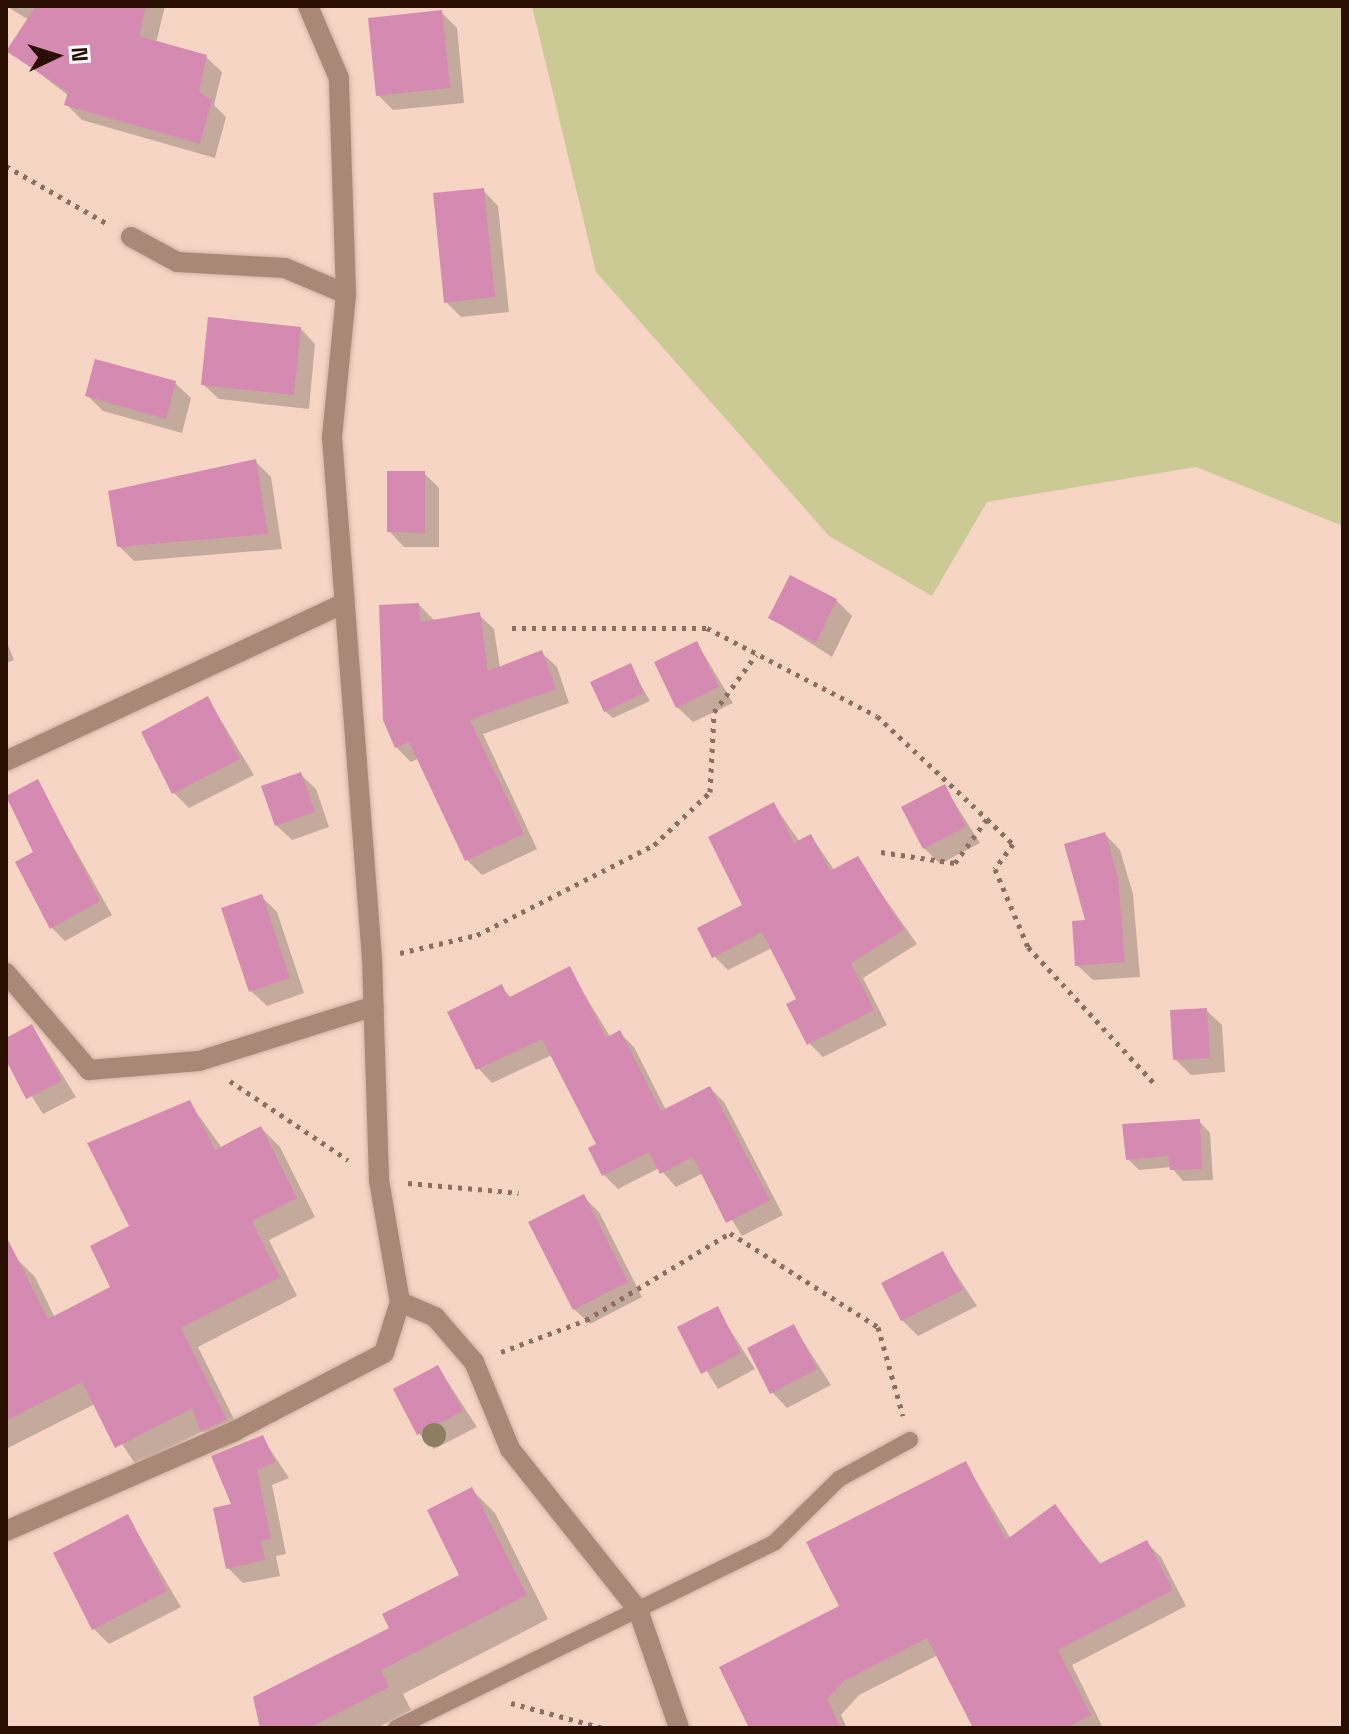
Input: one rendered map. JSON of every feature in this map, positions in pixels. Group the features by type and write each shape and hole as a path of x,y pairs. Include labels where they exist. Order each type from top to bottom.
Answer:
{"street":[{"path":"6,1531 233,1432 384,1353 400,1302 379,1180 372,959 332,437 346,294 339,78 308,6"},
{"path":"131,237 177,262 285,268 346,294"},
{"path":"6,761 343,604"},
{"path":"6,973 89,1070 199,1061 374,1006"},
{"path":"400,1302 435,1317 474,1362 510,1449 638,1610 679,1728"}],"lane":[{"path":"396,1728 775,1542 839,1479 910,1440"}],"path":[{"path":"6,166 131,237"},
{"path":"512,628 707,628 877,716 1013,844 995,869 1028,947 1153,1082"},
{"path":"372,959 477,935 654,845 710,792 714,712 756,655"},
{"path":"881,852 955,863 987,819"},
{"path":"474,1362 586,1320 730,1233 878,1327 910,1440"},
{"path":"467,1694 603,1728"}],"shaded area":[{"path":"532,6 1343,6 1343,526 1196,467 987,502 932,596 829,536 596,272"}],"building":[{"path":"36,6 146,6 139,36 207,55 199,92 212,100 200,144 64,105 68,92 6,51"},
{"path":"442,10 450,88 376,96 368,18"},
{"path":"484,188 495,297 444,303 433,193"},
{"path":"208,317 301,327 294,395 201,385"},
{"path":"95,359 176,381 166,419 85,396"},
{"path":"256,459 268,534 117,547 108,491"},
{"path":"387,471 425,471 425,533 387,532"},
{"path":"790,575 837,599 816,643 768,618"},
{"path":"419,603 420,622 480,612 488,671 542,650 556,689 470,720 524,834 465,861 409,742 395,748 383,720 379,605"},
{"path":"697,641 719,687 676,708 654,662"},
{"path":"631,663 644,693 604,712 590,682"},
{"path":"208,696 240,759 172,794 141,732"},
{"path":"301,772 315,812 275,826 261,786"},
{"path":"38,779 100,901 50,929 15,862 33,852 6,796"},
{"path":"945,784 966,827 923,849 901,807"},
{"path":"774,802 794,843 811,834 830,871 858,856 904,930 851,963 874,1010 807,1045 786,1004 796,999 762,932 712,958 697,928 742,905 708,837"},
{"path":"1105,832 1118,877 1125,962 1075,966 1072,921 1085,920 1064,844"},
{"path":"262,894 290,978 249,992 221,908"},
{"path":"570,966 606,1038 620,1030 661,1111 710,1086 770,1200 726,1223 693,1157 660,1174 649,1152 602,1176 588,1148 596,1144 542,1039 476,1070 447,1012 502,984 508,998"},
{"path":"1207,1008 1210,1058 1173,1060 1170,1010"},
{"path":"32,1024 62,1081 26,1099 6,1060 6,1038"},
{"path":"190,1100 215,1150 261,1126 297,1198 252,1221 280,1277 181,1328 227,1420 201,1432 192,1408 115,1448 82,1382 6,1421 6,1236 48,1319 110,1287 90,1246 129,1226 87,1143"},
{"path":"1200,1119 1202,1169 1170,1170 1168,1156 1126,1160 1122,1124"},
{"path":"584,1194 628,1282 573,1310 528,1222"},
{"path":"943,1251 963,1290 901,1321 881,1283"},
{"path":"718,1306 741,1353 701,1374 677,1327"},
{"path":"794,1324 817,1369 770,1394 747,1348"},
{"path":"438,1365 463,1411 417,1435 393,1389"},
{"path":"263,1435 275,1462 257,1470 271,1539 261,1541 265,1560 226,1569 213,1508 231,1504 211,1456"},
{"path":"966,1461 1006,1540 1055,1504 1099,1564 1147,1540 1173,1590 1058,1650 1091,1715 1066,1728 973,1728 927,1638 844,1681 827,1699 841,1728 749,1728 719,1667 839,1606 806,1542"},
{"path":"472,1487 527,1595 381,1670 389,1687 309,1728 260,1728 253,1697 389,1628 382,1614 459,1575 427,1510"},
{"path":"128,1514 167,1591 92,1630 53,1553"}]}
